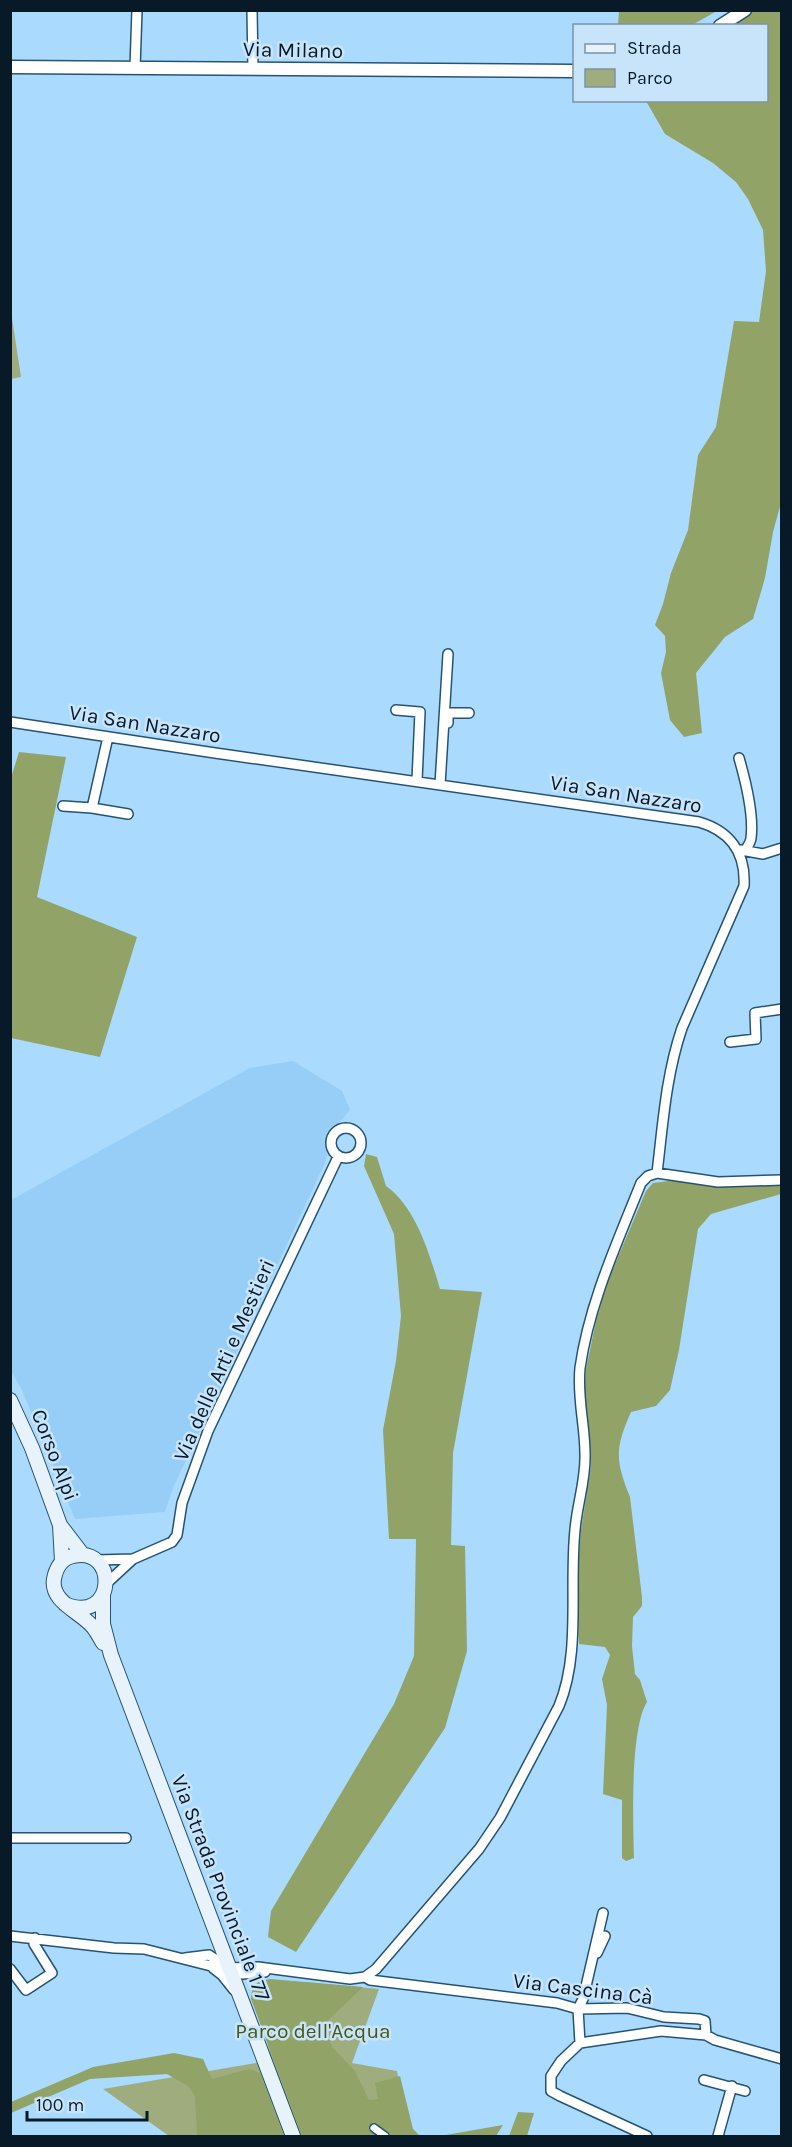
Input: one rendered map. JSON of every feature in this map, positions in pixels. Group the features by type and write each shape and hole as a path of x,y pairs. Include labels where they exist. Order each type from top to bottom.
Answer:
{"main road":[{"name":"Corso Alpi","path":"10,1400 32,1448 60,1525 62,1561"},
{"name":"Corso Alpi","path":"60,1525 83,1555"},
{"path":"62,1561 71,1556 83,1555 97,1560"},
{"name":"Via Strada Provinciale 177","path":"97,1560 105,1572 102,1624 111,1655 293,2136"},
{"name":"Via Strada Provinciale 177","path":"62,1561 55,1571 53,1584 56,1594 93,1626 111,1655"},
{"path":"65,1604 74,1607 89,1606 105,1589"}],"street":[{"path":"135,68 137,10"},
{"path":"252,10 253,69"},
{"path":"728,18 745,10"},
{"name":"Via Milano","path":"10,66 573,71"},
{"path":"443,785 447,654"},
{"path":"396,710 420,712 417,781"},
{"path":"443,785 448,713 469,713"},
{"name":"Via San Nazzaro","path":"10,722 699,822 722,831 741,850"},
{"path":"92,808 108,737"},
{"path":"739,758 748,791 751,829 751,840 741,850"},
{"path":"63,806 128,814"},
{"path":"741,850 764,854 782,848"},
{"path":"657,1173 667,1081 674,1051 744,886 741,850"},
{"path":"730,1042 756,1039 755,1013 782,1009"},
{"name":"Via delle Arti e Mestieri","path":"97,1560 133,1559 172,1542 177,1535 182,1503 208,1431 338,1156"},
{"path":"364,1977 376,1969 479,1849 500,1818 560,1706 566,1690 570,1671 575,1529 585,1476 584,1432 579,1405 580,1368 602,1282 641,1183 648,1176 657,1173 718,1182 782,1180"},
{"name":"Via delle Arti e Mestieri","path":"105,1589 133,1559"},
{"path":"10,1838 126,1838"},
{"path":"580,2043 578,2009 583,1999 603,1913"},
{"name":"Via Cascina Cà","path":"10,1936 114,1948 144,1949 211,1966 286,1971 350,1979 364,1977 376,1981 557,2003 578,2009 627,2008 664,2017 705,2021 706,2036"},
{"path":"590,1961 600,1948 605,1936"},
{"path":"10,1969 26,1990 52,1973 34,1944 35,1938"},
{"path":"209,1955 218,1939 230,1957 258,1969 245,1982 241,1999"},
{"path":"180,1959 209,1955 229,1968"},
{"path":"211,1966 222,1975 241,1999"},
{"path":"647,2136 551,2091 551,2076 561,2061 580,2043 661,2031 706,2036 782,2058"},
{"path":"704,2080 745,2091"},
{"path":"718,2136 732,2086"},
{"path":"374,2128 385,2136"}],"shaded area":[{"path":"293,1061 342,1091 350,1110 328,1136 325,1163 173,1488 165,1512 75,1519 22,1390 11,1371 11,1200 250,1068"}],"green space":[{"path":"717,10 694,24 618,24 619,11"},
{"path":"753,11 781,11 781,503 765,578 753,619 725,637 696,673 702,733 684,737 670,720 661,673 666,652 665,636 655,625 671,573 688,530 698,455 716,427 734,321 759,322 766,271 763,230 748,199 736,182 713,163 665,134 647,102 768,102 768,24 734,24"},
{"path":"10,305 21,377 11,379 10,379"},
{"path":"19,752 66,757 37,897 137,937 100,1057 11,1038 10,781"},
{"path":"366,1154 377,1157 386,1186 397,1195 414,1219 440,1289 482,1292 453,1453 451,1545 465,1546 467,1651 445,1728 296,1952 268,1937 271,1911 394,1704 414,1656 416,1539 389,1539 383,1430 396,1361 401,1316 394,1234 364,1166"},
{"path":"668,1181 781,1183 781,1194 711,1214 698,1229 679,1350 670,1390 656,1406 631,1412 622,1435 620,1463 630,1497 642,1597 642,1606 633,1617 632,1646 635,1674 640,1680 647,1702 642,1715 635,1754 634,1858 626,1861 622,1858 622,1800 603,1794 607,1705 602,1679 610,1655 605,1647 579,1644 577,1579 581,1530 591,1467 590,1438 584,1405 586,1369 607,1283 646,1191 653,1183"},
{"name":"Parco dell'Acqua","path":"270,1979 363,1987 324,2024 332,2047 355,2071 369,2100 378,2099 375,2083 400,2076 413,2129 420,2136 302,2136 251,1999 252,1990 256,1985"},
{"name":"Parco dell'Acqua","path":"305,1982 379,1989 352,2063 397,2071 409,2136 169,2136 103,2089 268,2061 270,2053 255,1998"},
{"path":"174,2053 203,2059 212,2079 249,2069 260,2073 284,2136 197,2136 195,2096 188,2086 167,2074 90,2079 11,2113 11,2102 93,2067"},
{"path":"518,2112 534,2113 527,2136 509,2136"},
{"path":"503,2125 496,2136 440,2136"}]}
